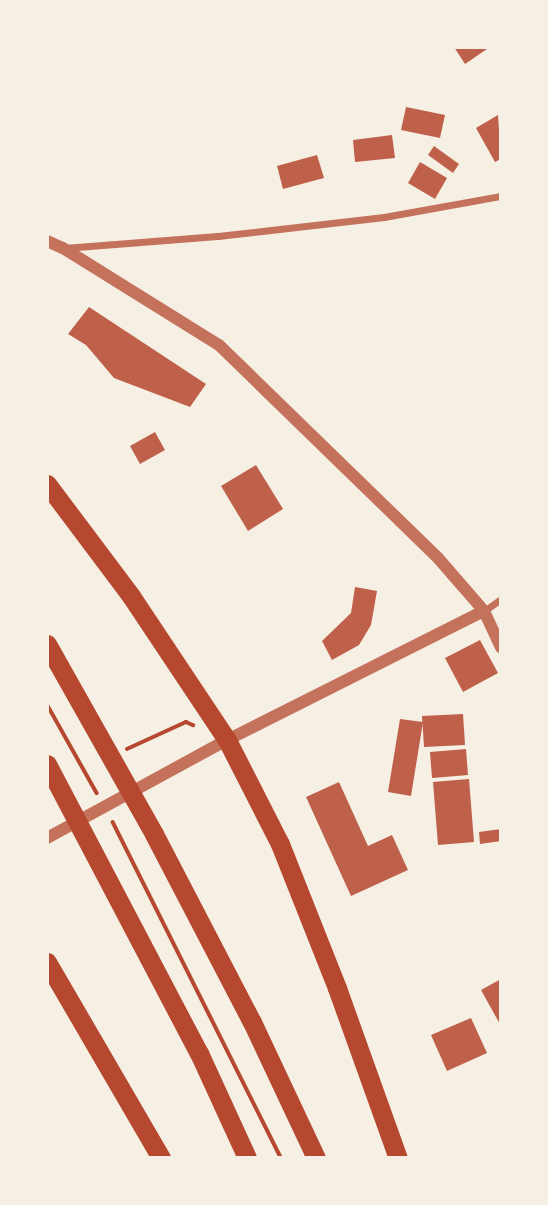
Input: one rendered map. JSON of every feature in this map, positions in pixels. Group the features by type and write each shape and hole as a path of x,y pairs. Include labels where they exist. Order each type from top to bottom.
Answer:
{"highway":[{"path":"47,484 131,596 227,740 280,844 337,988 398,1158"},
{"path":"47,644 111,749 252,1022 316,1158"},
{"path":"50,769 199,1053 247,1158"},
{"path":"47,962 161,1158"}],"street":[{"path":"63,248 218,236 384,217 501,196"},
{"path":"47,241 63,248 219,345 438,558 484,611 501,647"},
{"path":"47,838 227,740 484,611 501,599"}],"path":[{"path":"47,704 83,769 95,764"},
{"path":"111,749 186,722 197,727"},
{"path":"127,847 281,1158"}],"building":[{"path":"454,47 490,47 465,64"},
{"path":"406,107 445,115 440,138 401,130"},
{"path":"498,115 501,159 495,162 476,128"},
{"path":"392,135 395,158 355,162 353,140"},
{"path":"434,146 459,164 453,173 428,155"},
{"path":"317,155 324,178 283,189 277,166"},
{"path":"420,162 447,178 435,199 408,183"},
{"path":"89,307 206,384 190,407 114,378 86,345 68,334"},
{"path":"155,432 165,450 140,464 130,446"},
{"path":"256,465 283,509 248,531 221,486"},
{"path":"355,587 377,591 371,625 359,645 332,660 322,641 351,613"},
{"path":"480,640 498,673 463,692 445,658"},
{"path":"463,714 465,745 424,747 422,716"},
{"path":"400,719 423,722 411,796 388,792"},
{"path":"466,749 468,775 432,778 430,752"},
{"path":"469,779 474,842 438,845 433,782"},
{"path":"339,782 368,846 392,835 408,870 351,896 306,797"},
{"path":"501,829 501,841 480,844 479,832"},
{"path":"501,979 501,1026 481,990"},
{"path":"471,1018 487,1053 447,1071 431,1035"}]}
